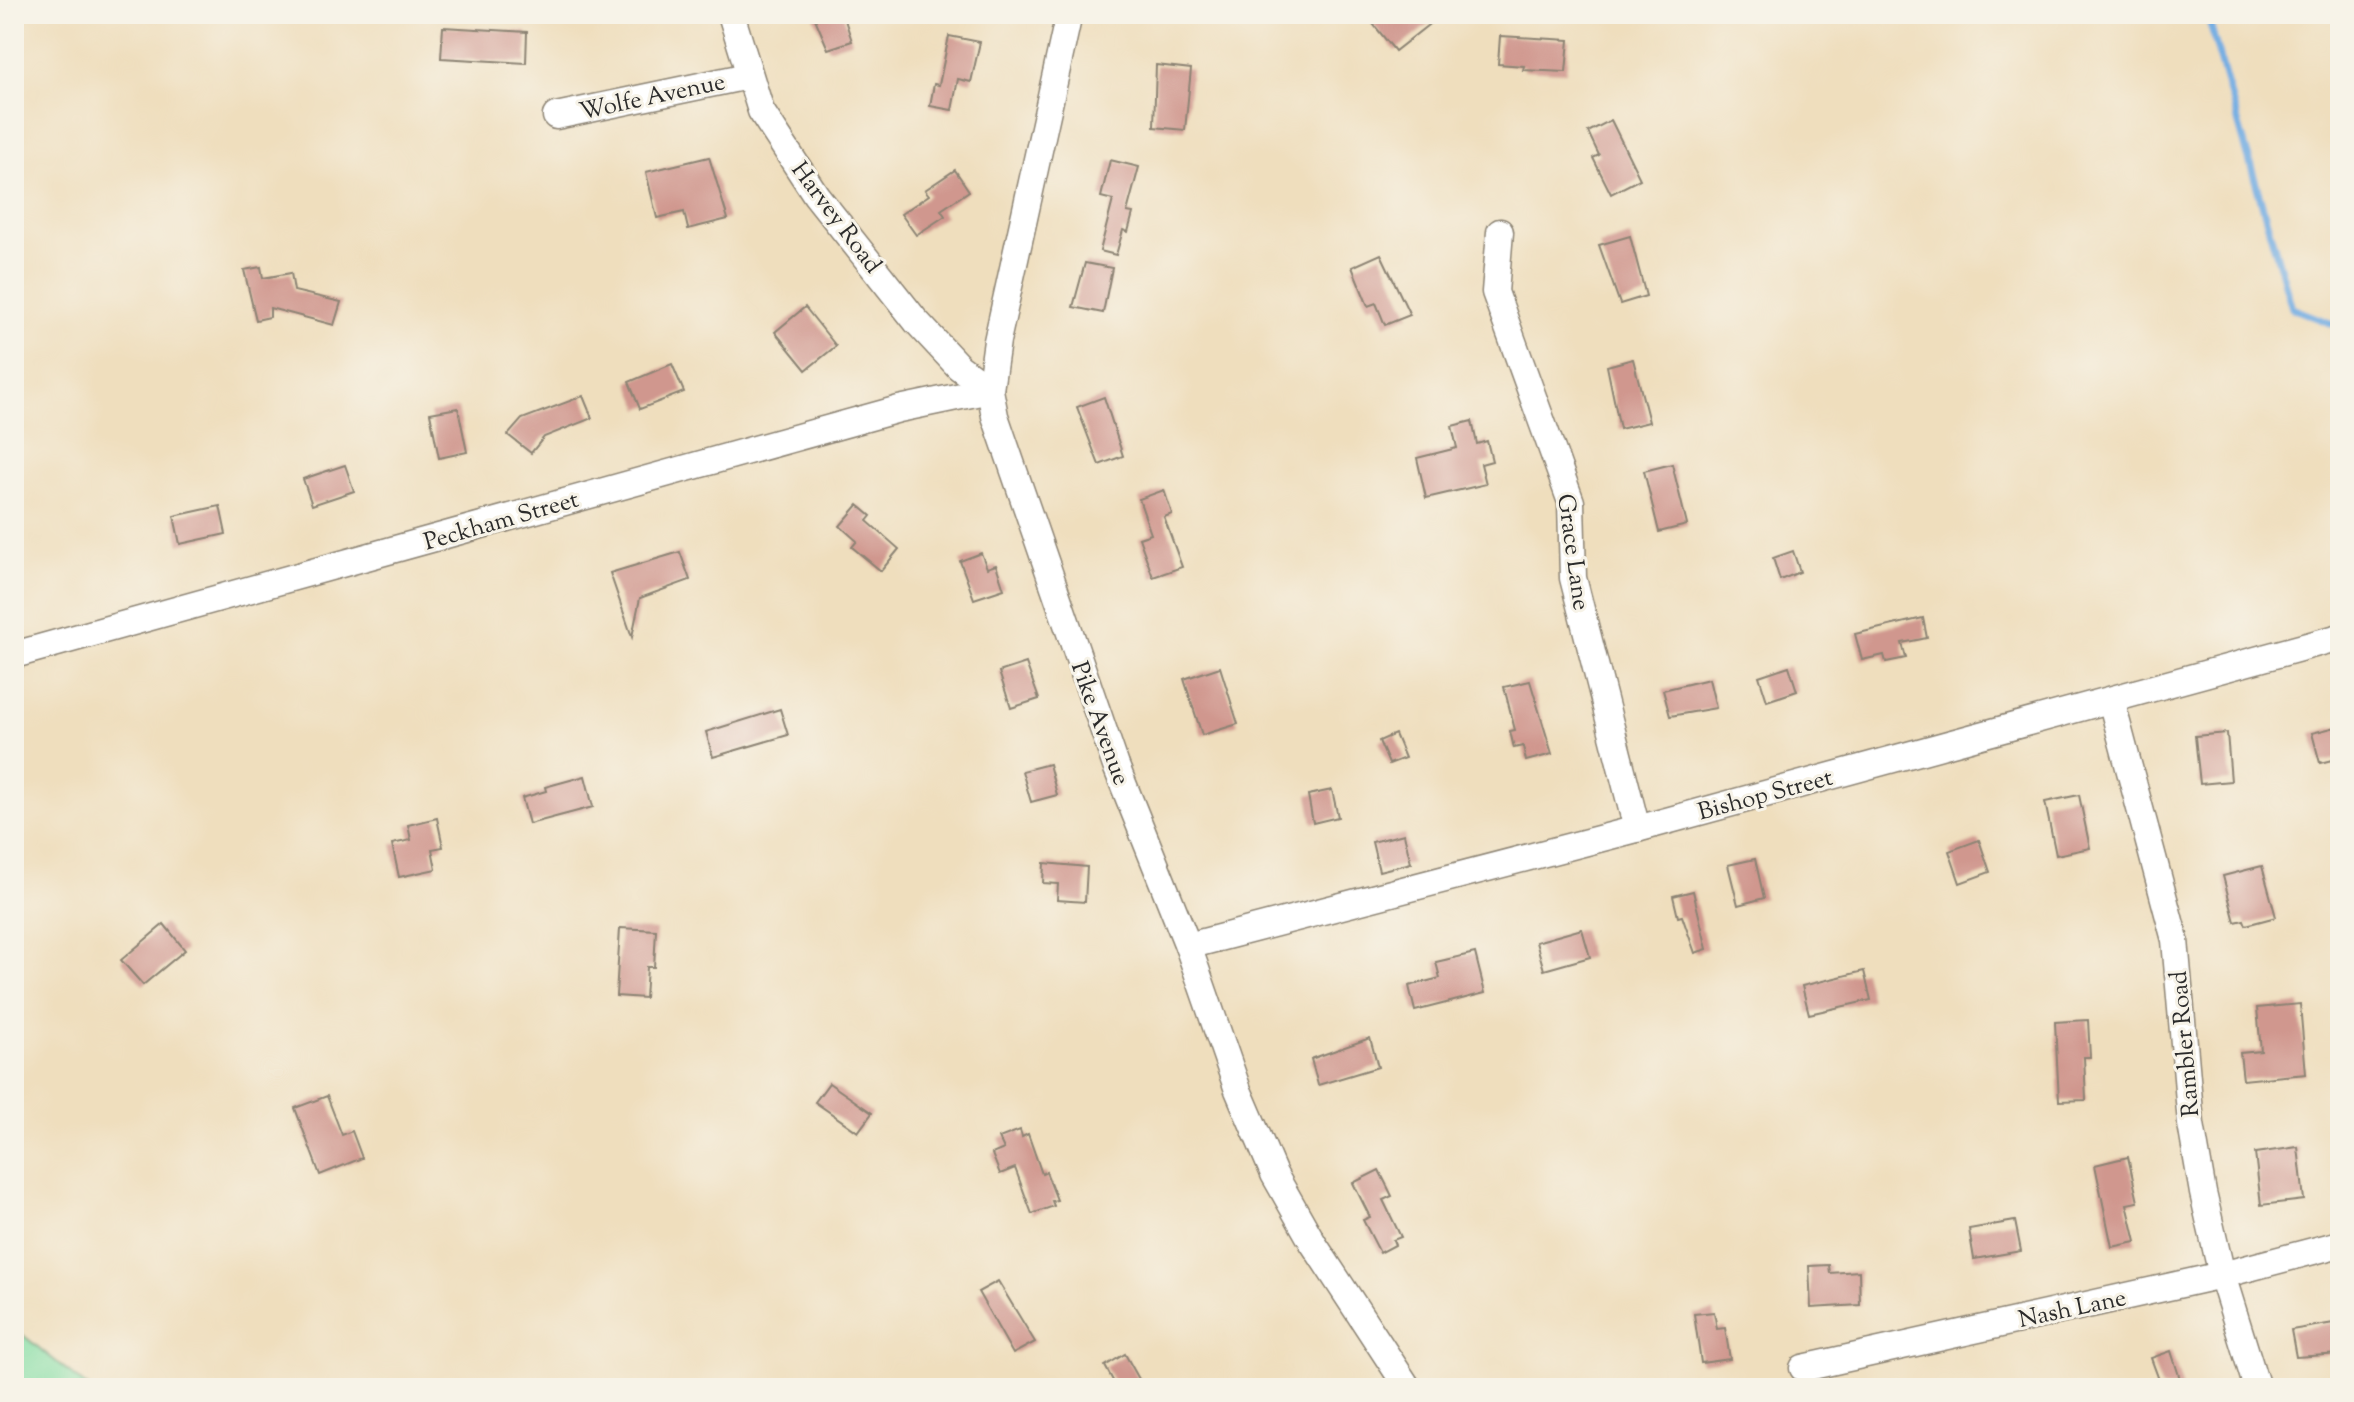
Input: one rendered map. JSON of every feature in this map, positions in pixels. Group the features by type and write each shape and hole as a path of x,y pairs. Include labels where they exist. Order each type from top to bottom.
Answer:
{"street":[{"name":"Harvey Road","path":"731,14 761,111 816,195 916,321 959,367 990,390"},
{"name":"Pike Avenue","path":"1069,14 997,341 990,390 1003,443 1061,614 1172,914 1188,946 1238,1090 1274,1174 1313,1243 1408,1388"},
{"name":"Wolfe Avenue","path":"556,116 748,76"},
{"name":"Grace Lane","path":"1500,232 1495,292 1571,502 1573,578 1637,829"},
{"name":"Peckham Street","path":"14,655 899,409 990,390"},
{"name":"Bishop Street","path":"1188,946 1637,829 2340,637"},
{"name":"Rambler Road","path":"2111,700 2175,940 2191,1124 2222,1275 2257,1388"},
{"name":"Nash Lane","path":"1803,1368 2222,1275 2340,1244"}],"green space":[{"path":"14,1320 19,1332 89,1388 14,1388"}],"building":[{"path":"813,14 843,14 852,41 828,49"},
{"path":"1365,14 1442,14 1395,51"},
{"path":"443,27 527,32 526,63 441,58"},
{"path":"949,36 980,42 971,82 958,79 952,110 930,106 934,84 939,85"},
{"path":"1500,36 1569,40 1566,72 1523,70 1524,66 1498,64"},
{"path":"1156,65 1191,69 1185,130 1154,127"},
{"path":"1611,120 1640,179 1611,194 1593,158 1599,155 1588,132"},
{"path":"709,157 728,219 688,229 684,212 657,218 646,172"},
{"path":"1110,160 1139,167 1127,212 1133,213 1128,232 1123,230 1116,255 1100,251 1113,200 1101,197"},
{"path":"955,170 969,191 941,210 945,216 916,235 901,214 929,195 925,190"},
{"path":"1630,236 1646,296 1620,304 1599,245"},
{"path":"1381,254 1410,315 1385,325 1376,303 1368,306 1352,267"},
{"path":"1085,263 1112,268 1103,313 1073,307"},
{"path":"261,267 263,278 291,273 294,291 341,302 334,325 270,308 270,317 256,320 244,270"},
{"path":"805,307 836,346 806,370 775,332"},
{"path":"1633,359 1649,422 1620,429 1607,366"},
{"path":"672,364 684,392 640,409 629,382"},
{"path":"583,396 592,418 544,437 531,453 508,435 522,419"},
{"path":"1104,397 1123,456 1099,465 1077,407"},
{"path":"458,408 467,452 439,458 430,413"},
{"path":"1472,421 1477,444 1487,441 1492,461 1481,464 1486,484 1426,498 1417,458 1457,448 1452,426"},
{"path":"1672,464 1687,525 1659,532 1644,471"},
{"path":"345,465 354,491 312,505 303,479"},
{"path":"1164,490 1172,514 1164,517 1182,567 1153,577 1139,538 1151,534 1139,499"},
{"path":"858,505 871,516 867,521 899,549 881,571 852,547 857,541 840,526"},
{"path":"220,506 226,534 180,544 174,516"},
{"path":"1793,551 1800,572 1780,580 1773,558"},
{"path":"680,552 690,580 640,598 632,637 610,573"},
{"path":"981,553 987,568 996,565 1004,589 974,599 960,561"},
{"path":"1923,618 1927,638 1902,643 1906,658 1886,662 1884,655 1862,660 1855,634"},
{"path":"1026,663 1039,699 1011,708 999,672"},
{"path":"1789,666 1797,691 1767,701 1759,676"},
{"path":"1220,667 1238,724 1202,735 1184,679"},
{"path":"1709,679 1716,708 1670,716 1663,690"},
{"path":"1530,681 1552,754 1526,761 1523,746 1514,748 1510,731 1515,730 1504,687"},
{"path":"780,709 788,735 713,757 706,732"},
{"path":"2340,726 2340,758 2320,763 2312,733"},
{"path":"2227,733 2231,781 2200,784 2195,736"},
{"path":"1395,734 1405,758 1389,764 1379,741"},
{"path":"1049,764 1057,795 1031,802 1022,771"},
{"path":"585,776 593,807 529,824 522,798 546,791 545,787"},
{"path":"1332,790 1338,817 1313,823 1308,795"},
{"path":"2079,795 2090,848 2056,855 2045,802"},
{"path":"437,818 443,847 432,849 436,869 399,877 392,844 411,840 408,825"},
{"path":"1404,834 1411,863 1379,871 1372,842"},
{"path":"1979,840 1990,872 1960,883 1949,851"},
{"path":"1755,859 1764,898 1738,905 1728,865"},
{"path":"1044,863 1087,867 1085,902 1057,900 1058,884 1043,883"},
{"path":"2262,866 2276,917 2246,925 2244,920 2235,922 2223,876"},
{"path":"1693,891 1707,949 1695,953 1682,916 1678,917 1673,896"},
{"path":"164,924 185,950 143,985 121,960"},
{"path":"620,928 656,930 654,967 647,967 645,998 616,996"},
{"path":"1582,929 1590,957 1544,970 1536,942"},
{"path":"1475,953 1485,993 1415,1011 1409,986 1440,978 1436,962"},
{"path":"1864,971 1871,1000 1809,1014 1802,986"},
{"path":"2300,1004 2306,1074 2243,1080 2240,1053 2261,1051 2257,1008"},
{"path":"2088,1020 2090,1057 2084,1057 2086,1100 2059,1101 2055,1022"},
{"path":"1370,1038 1378,1067 1318,1085 1311,1059"},
{"path":"829,1083 872,1113 858,1132 815,1102"},
{"path":"327,1096 342,1135 352,1131 362,1158 320,1175 295,1108"},
{"path":"1020,1130 1022,1137 1028,1134 1042,1174 1046,1172 1057,1200 1052,1201 1054,1206 1032,1214 1015,1168 1000,1174 992,1154 1004,1149 999,1138"},
{"path":"2298,1147 2304,1200 2261,1205 2255,1153"},
{"path":"2128,1157 2138,1202 2127,1204 2136,1242 2112,1247 2095,1165"},
{"path":"1379,1170 1392,1196 1383,1200 1401,1237 1393,1240 1395,1245 1380,1253 1363,1220 1370,1217 1353,1183"},
{"path":"2015,1221 2021,1251 1974,1259 1969,1229"},
{"path":"1829,1265 1830,1273 1859,1271 1860,1305 1811,1308 1809,1266"},
{"path":"998,1281 1035,1342 1013,1354 978,1292"},
{"path":"1714,1312 1717,1329 1725,1328 1730,1359 1701,1363 1694,1314"},
{"path":"2340,1322 2340,1354 2296,1357 2291,1330"},
{"path":"2171,1351 2183,1388 2162,1388 2151,1358"},
{"path":"1125,1354 1144,1388 1117,1388 1105,1366"}],"waterway":[{"path":"2207,14 2292,308 2340,327"}]}
